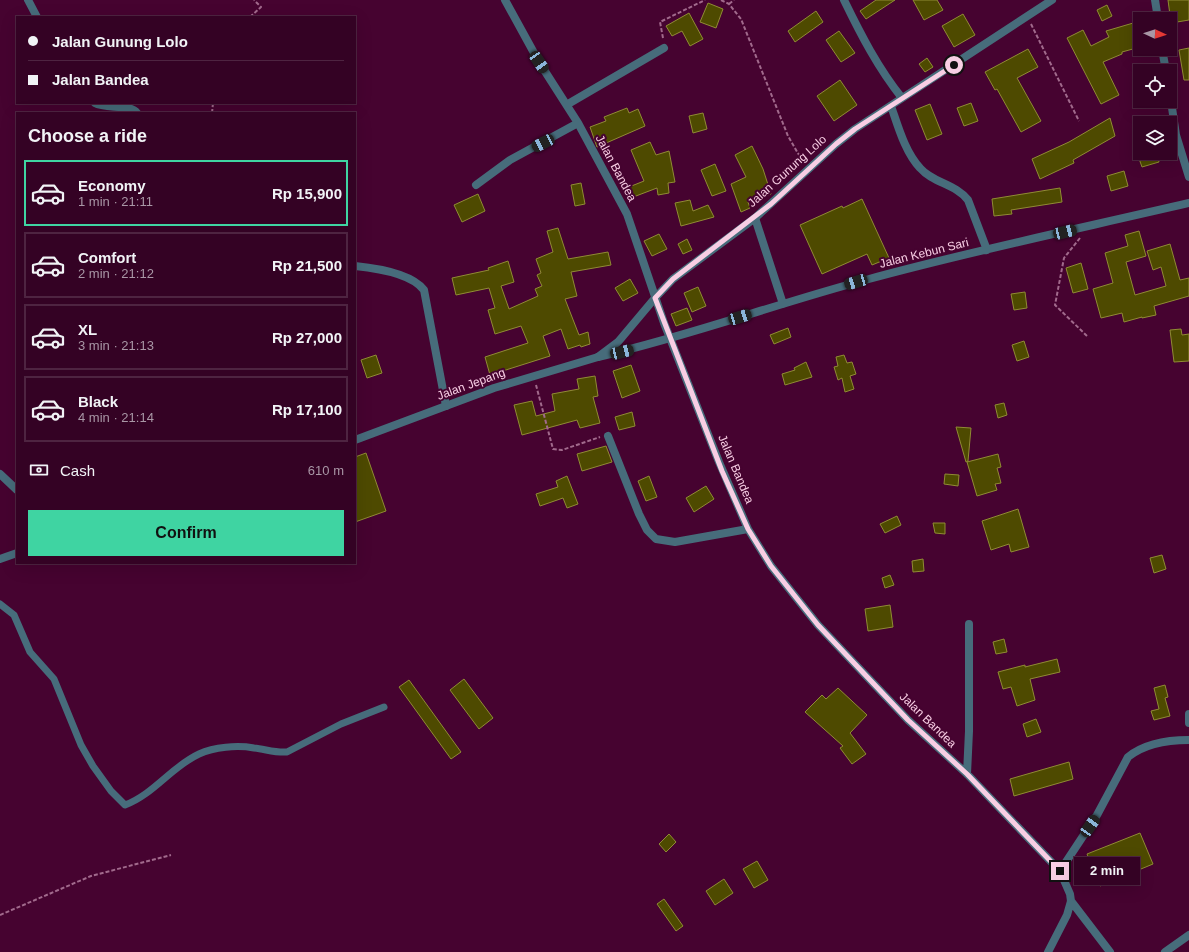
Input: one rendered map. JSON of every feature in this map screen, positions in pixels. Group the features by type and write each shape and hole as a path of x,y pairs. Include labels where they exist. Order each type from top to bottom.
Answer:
{"street":[{"path":"28,0 36,16"},
{"name":"Jalan Bandea","path":"505,0 539,62 568,104 627,214 670,339 719,462 748,529 771,566 818,625 908,720 967,774 1060,871"},
{"path":"844,0 866,45 879,67 902,98"},
{"name":"Jalan Gunung Lolo","path":"598,357 618,342 673,279 755,218 836,144 902,98 1052,0"},
{"path":"1155,0 1157,12"},
{"path":"568,104 664,48"},
{"path":"97,104 102,106 131,108 136,112"},
{"path":"891,106 904,141 920,168 963,194 968,200 987,250"},
{"path":"1172,108 1176,135 1189,178"},
{"path":"476,185 510,160 578,123"},
{"name":"Jalan Kebun Sari","path":"598,357 670,339 870,278 1189,203"},
{"path":"755,218 783,304"},
{"path":"356,266 386,270 420,284 424,290 446,406"},
{"name":"Jalan Jepang","path":"356,440 494,388 598,357"},
{"path":"608,436 639,514 647,530 656,539 675,542 748,529"},
{"path":"0,474 16,489"},
{"path":"0,559 16,553"},
{"path":"967,774 969,732 969,624"},
{"path":"1189,714 1189,723"},
{"path":"1048,952 1067,915 1071,901 1070,894 1060,871 1097,815 1128,757 1145,746 1189,740"},
{"path":"1071,901 1110,952"},
{"path":"1165,952 1189,935"}],"lane":[{"path":"0,604 14,615 30,652 54,679 81,745 93,766 111,791 125,805 138,800 183,764 198,755 226,748 252,747 278,753 287,752 341,724 384,707"}],"path":[{"path":"251,16 261,7 254,0"},
{"path":"664,48 660,22 705,0"},
{"path":"721,0 729,4 741,19 788,136 808,170"},
{"path":"729,4 734,0"},
{"path":"1027,16 1079,121"},
{"path":"1086,336 1055,305 1064,258 1090,226"},
{"path":"534,376 553,449 562,450 603,436 608,436"},
{"path":"0,916 91,876 171,855"}],"building":[{"path":"876,0 895,0 866,19 860,11"},
{"path":"913,0 937,0 943,10 924,20"},
{"path":"1168,0 1189,0 1189,20 1177,22 1177,12 1170,12"},
{"path":"708,3 723,9 716,28 700,22"},
{"path":"1107,5 1112,16 1102,21 1097,10"},
{"path":"816,11 823,22 795,42 788,31"},
{"path":"689,13 703,39 690,46 682,31 672,36 666,26"},
{"path":"963,14 975,35 954,47 942,26"},
{"path":"1133,23 1133,49 1122,52 1122,54 1103,62 1119,95 1101,104 1067,38 1083,30 1091,46 1109,37 1106,31"},
{"path":"839,31 855,53 841,62 826,40"},
{"path":"1189,48 1189,80 1184,80 1179,50"},
{"path":"1028,49 1038,67 1017,78 1041,121 1021,132 997,89 995,90 985,72"},
{"path":"927,58 933,67 925,72 919,64"},
{"path":"840,80 857,105 834,121 817,96"},
{"path":"971,103 978,121 964,126 957,108"},
{"path":"930,104 942,134 927,140 915,110"},
{"path":"627,108 629,113 638,109 645,126 597,147 590,127 606,121 604,117"},
{"path":"703,113 707,129 693,133 689,116"},
{"path":"1110,118 1115,136 1073,160 1074,163 1040,179 1032,159 1069,142"},
{"path":"650,142 656,155 669,151 675,182 668,183 669,193 658,195 657,188 628,199 624,189 644,181 631,150"},
{"path":"752,146 763,169 771,194 748,202 750,208 741,212 731,184 746,177 735,155"},
{"path":"1140,160 1159,160 1159,162 1142,167"},
{"path":"715,164 726,191 712,196 701,170"},
{"path":"1124,171 1128,186 1111,191 1107,176"},
{"path":"581,183 585,204 575,206 571,185"},
{"path":"1060,188 1062,202 1011,210 1012,214 994,216 992,199"},
{"path":"478,194 485,211 462,222 454,205"},
{"path":"862,199 889,258 872,265 867,254 822,274 800,225 842,206 843,208"},
{"path":"690,200 693,211 708,205 714,217 681,226 675,203"},
{"path":"558,228 568,259 608,252 611,265 571,272 577,296 565,299 579,335 588,332 590,344 581,347 580,345 568,349 561,329 543,336 550,356 490,375 485,357 528,343 521,326 495,334 488,310 495,308 489,288 456,295 452,278 489,270 488,268 508,261 514,282 501,286 509,309 538,296 535,289 542,286 537,275 541,273 536,259 553,252 547,231"},
{"path":"1139,231 1146,256 1126,262 1135,295 1166,286 1161,267 1153,270 1147,251 1170,244 1180,280 1189,278 1189,296 1154,306 1156,315 1124,322 1122,313 1101,318 1093,289 1113,283 1105,253 1128,246 1125,235"},
{"path":"659,234 667,249 652,256 644,241"},
{"path":"687,239 692,250 683,254 678,244"},
{"path":"1081,263 1088,289 1073,293 1066,268"},
{"path":"630,279 638,293 623,301 615,288"},
{"path":"698,287 706,306 692,312 684,293"},
{"path":"1025,292 1027,308 1014,310 1011,294"},
{"path":"687,308 692,320 676,326 671,314"},
{"path":"788,328 791,337 774,344 770,335"},
{"path":"1181,329 1182,335 1189,334 1189,361 1174,362 1170,330"},
{"path":"1024,341 1029,357 1017,361 1012,345"},
{"path":"376,355 382,373 367,378 361,360"},
{"path":"844,355 847,363 852,362 856,374 850,376 854,389 845,392 842,378 838,380 834,367 838,366 836,357"},
{"path":"806,362 812,377 785,385 782,374 795,370 794,368"},
{"path":"631,365 640,391 622,398 613,371"},
{"path":"595,376 598,396 593,397 600,423 580,428 577,420 522,435 514,405 532,401 536,416 555,411 552,394 579,389 577,379"},
{"path":"1004,403 1007,415 998,418 995,405"},
{"path":"632,412 635,426 619,430 615,417"},
{"path":"956,427 971,428 968,461 966,462"},
{"path":"606,446 612,462 582,471 577,454"},
{"path":"366,453 386,511 356,522 356,457"},
{"path":"998,454 1001,467 997,468 1001,483 995,484 997,490 977,496 967,462"},
{"path":"945,474 959,475 958,486 944,484"},
{"path":"567,476 578,504 567,508 563,498 540,506 536,494 558,487 556,481"},
{"path":"649,476 657,497 646,501 638,481"},
{"path":"706,486 714,499 694,512 686,498"},
{"path":"1018,509 1029,547 1011,552 1009,544 991,550 982,521"},
{"path":"897,516 901,525 885,533 880,524"},
{"path":"933,523 945,523 945,534 935,533"},
{"path":"1162,555 1166,569 1154,573 1150,558"},
{"path":"923,559 924,571 913,572 912,561"},
{"path":"890,575 894,585 885,588 882,578"},
{"path":"890,605 893,627 868,631 865,609"},
{"path":"1004,639 1007,652 996,654 993,642"},
{"path":"1057,659 1060,672 1030,679 1035,700 1017,706 1011,687 1003,689 998,672"},
{"path":"464,679 493,718 479,729 450,690"},
{"path":"409,680 461,752 451,759 399,687"},
{"path":"1165,685 1168,697 1165,698 1170,716 1154,720 1151,711 1159,709 1154,688"},
{"path":"838,688 867,715 850,733 866,754 852,764 840,748 843,746 805,712 822,695 826,699"},
{"path":"1036,719 1041,732 1027,737 1023,724"},
{"path":"1069,762 1073,779 1014,796 1010,779"},
{"path":"1140,833 1153,864 1100,886 1087,854"},
{"path":"669,834 676,842 666,852 659,844"},
{"path":"757,861 768,880 754,888 743,869"},
{"path":"724,879 733,893 715,905 706,891"},
{"path":"664,899 683,926 676,931 657,904"}],"route":[{"path":"954,65 855,129 836,144 755,218 723,240 673,279 655,298 722,471 748,529 771,566 818,625 908,720 967,774 1060,871"}]}
